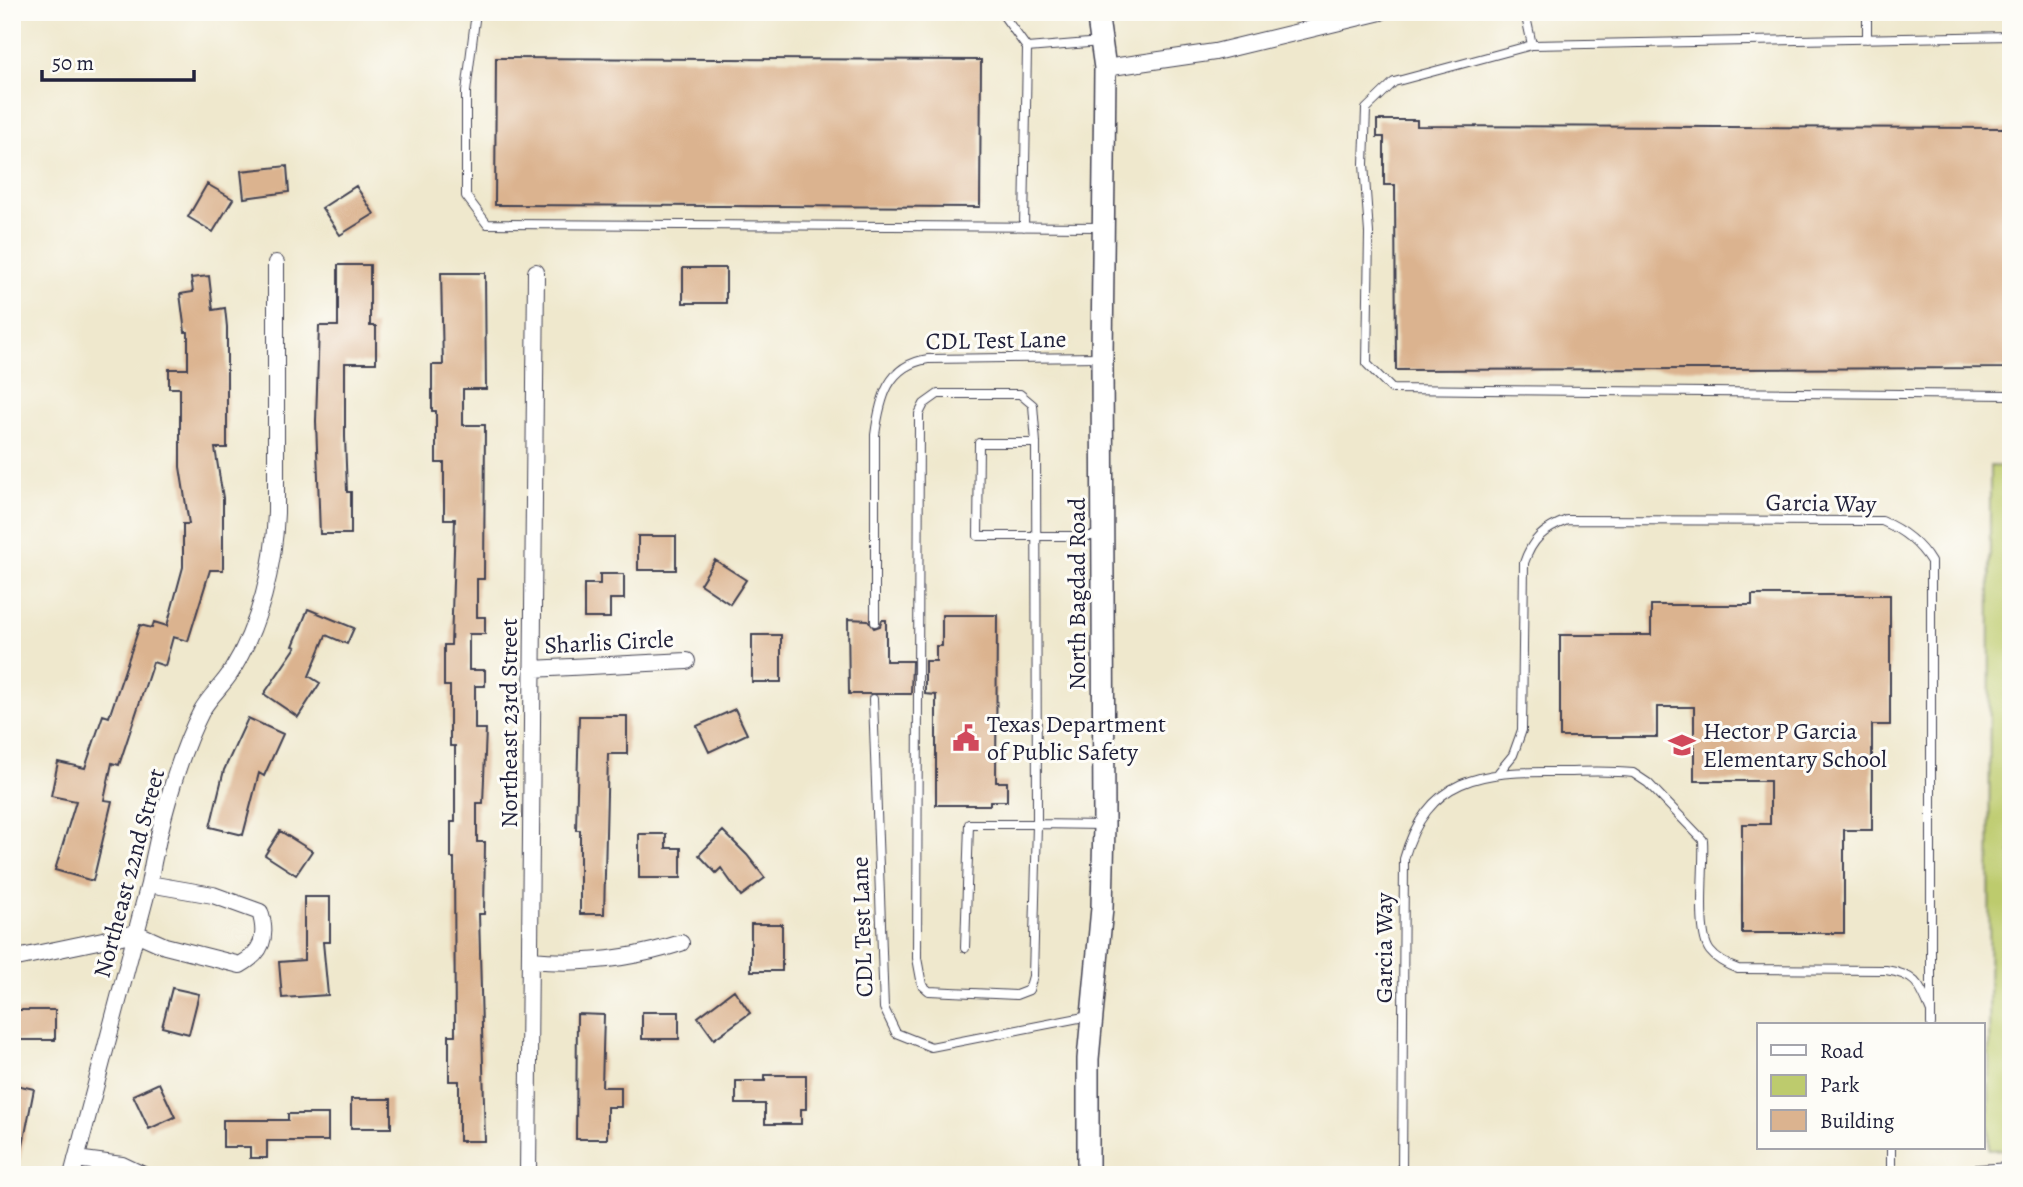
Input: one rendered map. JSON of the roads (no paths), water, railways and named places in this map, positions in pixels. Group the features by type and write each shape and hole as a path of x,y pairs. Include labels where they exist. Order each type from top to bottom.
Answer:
{"street":[{"name":"North Bagdad Road","path":"1087,1175 1088,1059 1101,908 1104,825 1102,357 1105,68 1097,12"},
{"path":"1105,68 1215,52 1381,12"},
{"name":"Northeast 22nd Street","path":"72,1175 149,884 157,839 173,787 203,709 232,671 254,624 275,546 276,263"},
{"name":"Northeast 23rd Street","path":"528,1175 536,272"},
{"name":"Sharlis Circle","path":"532,668 688,661"},
{"path":"12,959 136,933 165,946 240,965 253,958 262,947 264,925 260,912 213,895 149,884"},
{"path":"531,960 570,964 642,956 681,943"},
{"path":"76,1158 122,1165 143,1175"},
{"path":"1946,1175 2011,1171"}],"lane":[{"path":"476,12 466,92 466,197 488,224 1104,227"},
{"path":"1002,12 1027,47 1024,227"},
{"path":"1525,12 1532,45"},
{"path":"1867,12 1867,39"},
{"path":"2011,36 1532,45 1394,82 1367,109 1364,164 1369,233 1367,364 1392,389 2011,395"},
{"path":"1027,47 1101,42"},
{"name":"CDL Test Lane","path":"875,622 875,435 886,386 911,361 1102,357"},
{"path":"938,394 1020,394 1033,405 1036,443 1037,824 1033,976 1029,990 1016,995 929,991 922,985 917,958 919,414 923,404 938,394"},
{"path":"1036,443 979,443 978,536 1103,536"},
{"name":"Garcia Way","path":"1499,772 1513,755 1522,730 1524,563 1530,546 1552,526 1567,520 1882,521 1894,526 1922,547 1931,562 1931,1023"},
{"name":"CDL Test Lane","path":"873,699 884,1007 896,1032 931,1048 1092,1015"},
{"name":"Garcia Way","path":"1402,1175 1404,859 1411,834 1425,810 1443,792 1499,772 1633,773 1648,783 1703,840 1704,931 1708,949 1726,965 1738,969 1886,970 1904,973 1917,982 1931,1012"},
{"path":"965,948 969,824 1104,825"},
{"path":"1891,1148 1891,1175"}],"place":[{"name":"Texas Department of Public Safety","path":"966,738"},
{"name":"Hector P Garcia Elementary School","path":"1682,745"}]}
